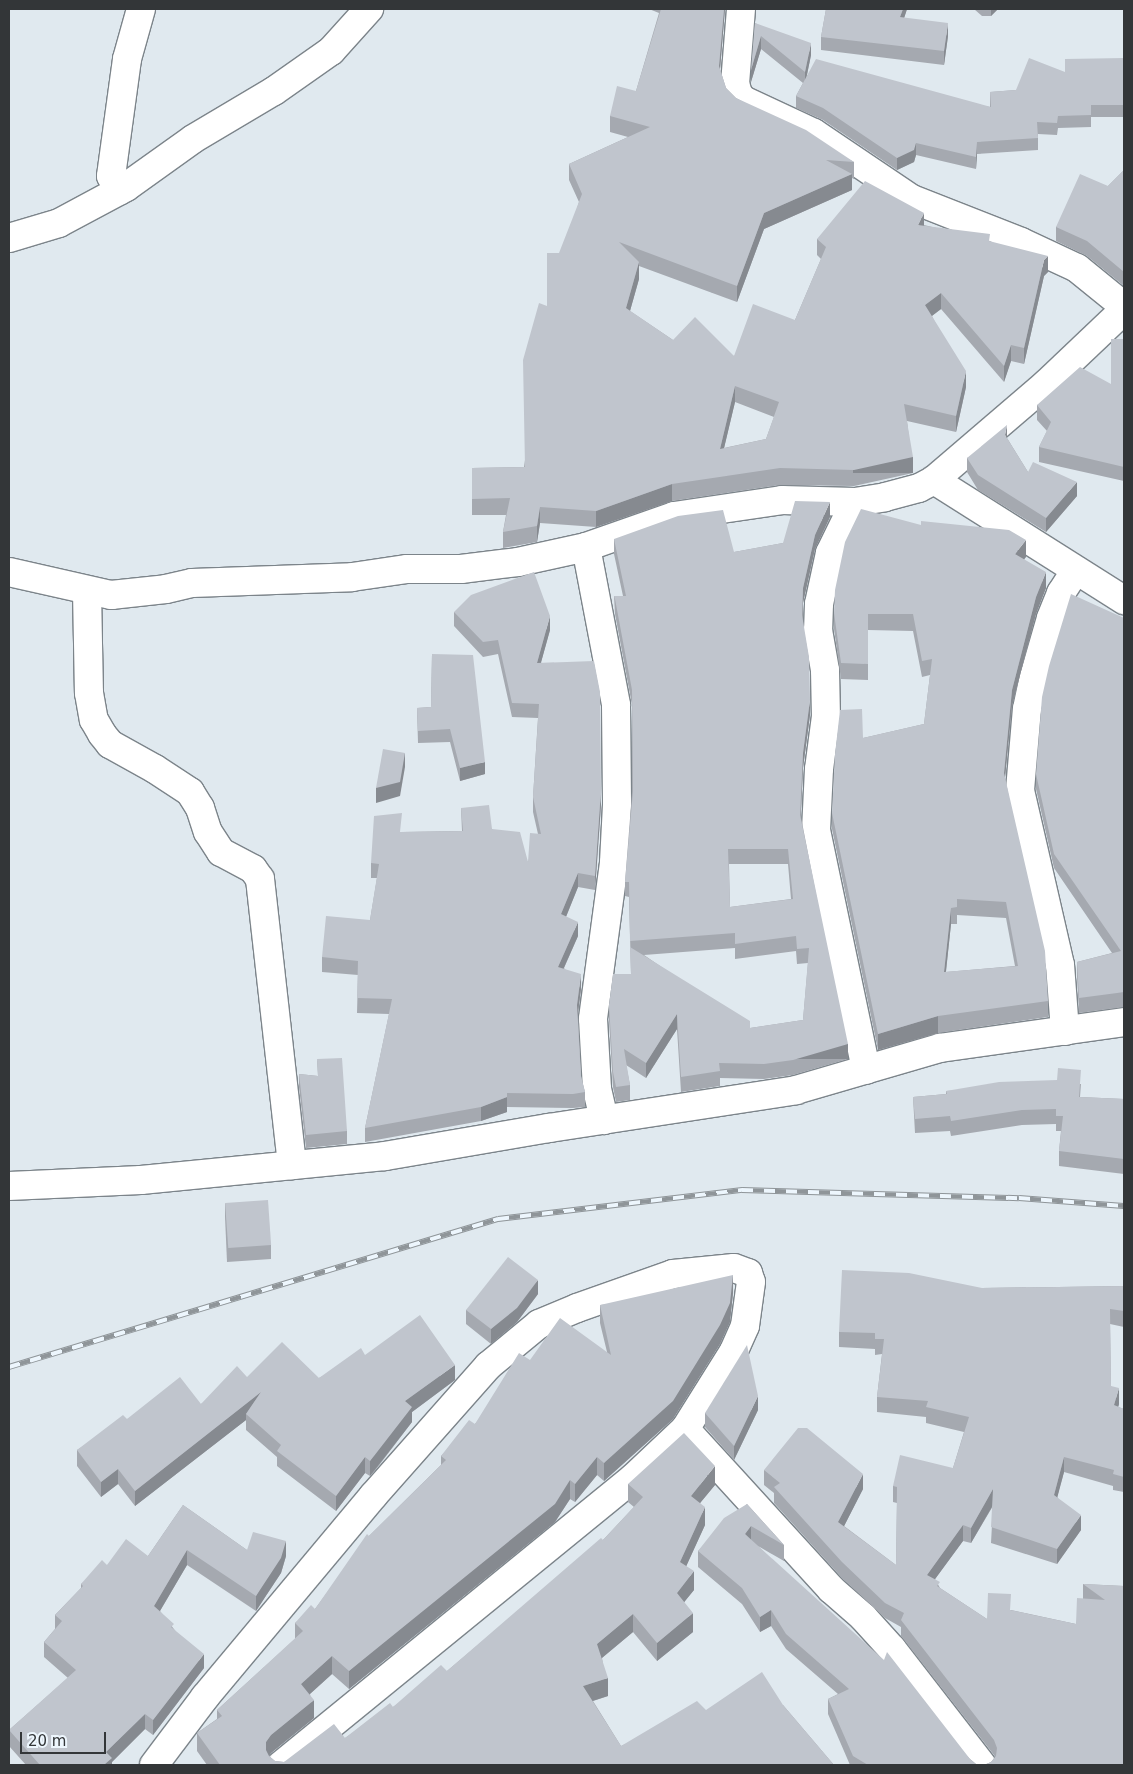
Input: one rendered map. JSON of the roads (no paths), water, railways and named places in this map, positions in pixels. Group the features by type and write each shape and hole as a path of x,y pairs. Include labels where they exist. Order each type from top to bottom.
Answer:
{"street":[{"path":"119,191 111,176 127,60 141,9"},
{"path":"9,238 59,223 119,191 193,139 274,91 331,51 370,9"},
{"path":"9,572 110,596 166,589 192,583 352,577 407,569 461,569 518,562 586,547 682,514 782,500 855,502 885,497 919,488 934,480 1046,384 1124,308 1077,268 1021,242 912,198 814,133 743,100 738,94 734,83 741,9"},
{"path":"934,480 1124,600"},
{"path":"855,502 830,553 819,604 818,630 825,670 826,716 819,769 816,830 866,1070"},
{"path":"586,547 616,705 617,806 614,862 593,1019 597,1089 604,1120"},
{"path":"1065,1031 1060,964 1020,790 1023,743 1034,677 1050,618 1061,593 1076,570"},
{"path":"87,591 89,693 94,720 102,734 110,744 155,769 190,792 200,808 208,832 222,852 253,869 260,879 292,1166"},
{"path":"9,1186 141,1180 385,1156 796,1090 940,1048 1124,1022"},
{"path":"154,1765 205,1697 367,1503 488,1366 539,1324 576,1308 673,1274 734,1268 745,1270 751,1277 745,1326 734,1351 685,1429 632,1479 281,1765"},
{"path":"685,1429 831,1589 863,1617 892,1649 982,1765"}],"railway":[{"path":"9,1367 498,1219 742,1190 1019,1198 1124,1206"}]}
